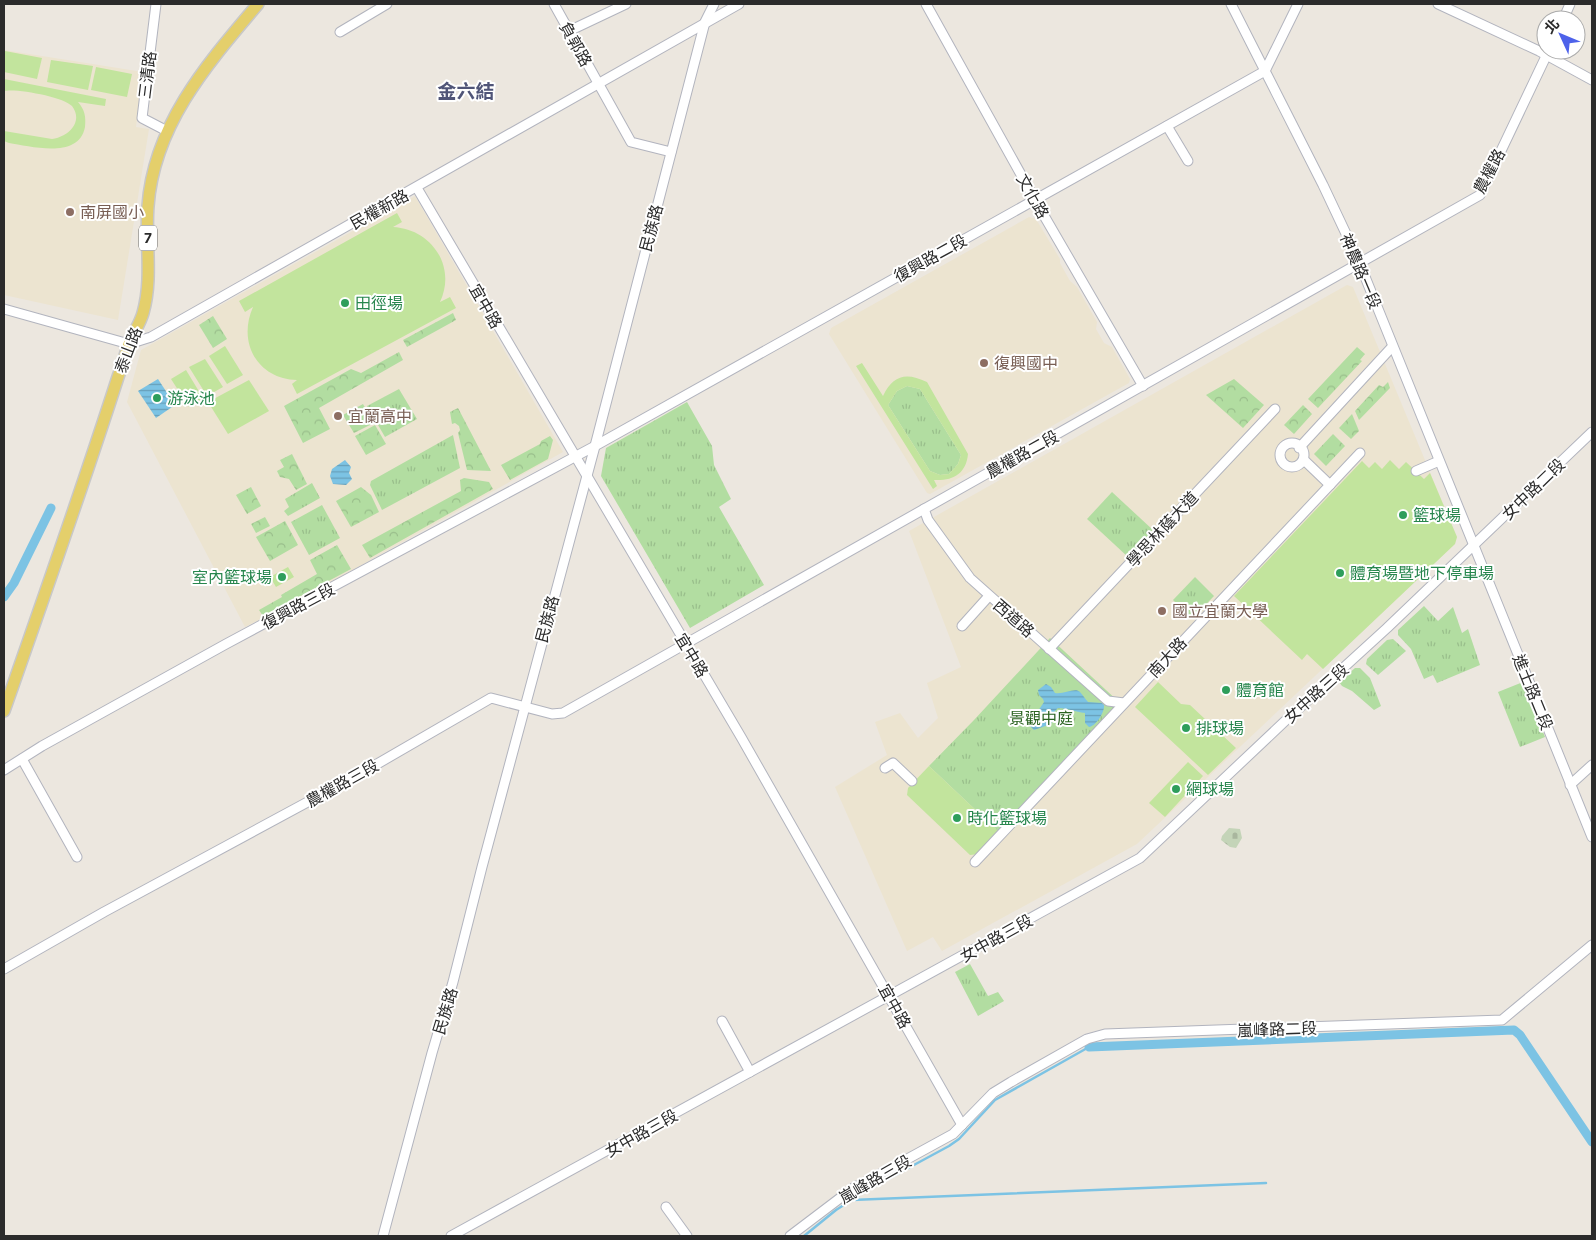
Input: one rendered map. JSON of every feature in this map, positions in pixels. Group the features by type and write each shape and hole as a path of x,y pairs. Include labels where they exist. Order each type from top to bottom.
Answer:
{"main road":[{"name":"泰山路","path":"4,711 75,510 129,344 143,313 149,271 148,206 152,177 167,131 201,75 258,4"}],"street":[{"name":"三清路","path":"156,4 142,118 167,131"},
{"path":"340,32 387,4"},
{"name":"負郭路","path":"554,4 632,142 670,152"},
{"path":"569,31 626,4"},
{"name":"民族路","path":"383,1236 453,982 670,152 705,22 714,4"},
{"name":"民權新路","path":"129,344 151,337 417,188 738,4"},
{"name":"文化路","path":"926,4 1035,199 1143,386"},
{"name":"神農路一段","path":"1231,4 1323,185 1359,264 1474,546"},
{"path":"1265,72 1298,4"},
{"path":"1438,4 1536,47"},
{"name":"農權路","path":"1359,264 1480,195 1543,60"},
{"path":"1560,60 1592,80"},
{"name":"復興路二段","path":"594,446 1265,72"},
{"path":"1167,126 1188,161"},
{"name":"宜中路","path":"417,188 890,996 962,1125"},
{"name":"農權路二段","path":"685,644 1359,264"},
{"path":"4,309 129,344"},
{"path":"1299,448 1392,347"},
{"name":"學思林蔭大道","path":"1049,648 1275,409"},
{"name":"女中路二段","path":"1474,546 1592,432"},
{"path":"1580,444 1592,440"},
{"path":"1291,443 1304,454 1304,460 1301,464 1292,468 1280,459 1280,451 1286,444 1291,443"},
{"name":"復興路三段","path":"4,770 226,644 594,446"},
{"name":"南大路","path":"975,862 1360,453"},
{"path":"1304,460 1330,485"},
{"path":"1416,471 1439,461"},
{"name":"西道路","path":"924,509 928,520 970,578 1108,701 1124,703"},
{"name":"進士路二段","path":"1474,546 1592,837"},
{"name":"女中路三段","path":"451,1236 1140,858 1474,546"},
{"path":"962,626 989,596"},
{"name":"農權路三段","path":"4,969 104,912 365,771 491,698 552,714 563,713 685,644"},
{"path":"22,759 77,858"},
{"path":"885,768 893,763 912,781"},
{"path":"1570,784 1592,765"},
{"name":"嵐峰路二段","path":"962,1125 993,1093 1095,1036 1105,1034 1496,1021 1508,1016 1592,945"},
{"path":"722,1021 750,1072"},
{"name":"嵐峰路三段","path":"790,1236 856,1186 926,1150 953,1134 962,1125"},
{"path":"666,1207 687,1236"}],"shaded area":[{"name":"南屏國小","path":"4,50 143,72 136,127 149,129 118,320 4,295"},
{"name":"宜蘭高中","path":"415,196 563,452 292,604 245,627 127,402 141,350"},
{"name":"復興國中","path":"1029,217 1036,219 1060,259 1060,263 1070,281 1077,287 1097,322 1096,329 1104,343 1112,347 1130,379 1129,383 930,494 927,493 829,334 831,328"},
{"name":"國立宜蘭大學","path":"1347,285 1353,287 1457,537 1455,544 1137,844 942,951 933,937 907,951 835,787 887,755 875,722 900,713 918,738 938,718 927,683 961,667 909,531"}],"green space":[{"path":"5,51 42,58 37,79 4,72"},
{"path":"51,60 93,66 88,90 47,82"},
{"path":"96,67 132,74 127,97 91,90"},
{"path":"4,79 106,99 105,106 78,102 84,114 85,127 81,137 74,144 64,147 41,148 9,143 4,141 4,131 52,139 58,138 69,132 76,118 72,106 60,99 29,92 4,91"},
{"path":"397,213 402,222 393,227 407,229 419,234 437,252 443,263 445,275 444,289 440,302 450,297 456,308 297,394 292,384 297,380 283,378 271,373 254,357 248,333 253,307 245,312 239,301"},
{"path":"453,313 456,320 407,347 403,340"},
{"path":"213,316 227,339 213,348 199,325"},
{"path":"225,346 243,375 227,384 209,356"},
{"path":"1357,347 1365,354 1360,360 1362,361 1318,408 1308,399"},
{"path":"399,352 403,360 319,408 330,429 303,443 284,406 351,369 361,373"},
{"path":"205,359 223,387 207,396 189,367"},
{"path":"862,363 883,396 891,384 901,377 913,377 927,382 968,454 965,467 957,475 947,479 934,480 937,486 933,489 856,366","holes":["907,386 920,389 961,455 958,464 949,474 940,475 930,471 888,405 897,391"]},
{"path":"186,370 203,398 189,407 171,379"},
{"path":"1234,379 1264,405 1243,428 1206,395"},
{"path":"249,380 269,411 228,434 208,402"},
{"path":"1388,382 1390,388 1359,420 1355,411 1379,385 1383,387"},
{"path":"907,386 920,389 961,455 958,464 949,474 940,475 930,471 888,405 897,391"},
{"path":"399,389 417,419 385,437 367,406"},
{"path":"687,402 712,446 714,465 731,499 719,507 764,585 690,628 601,476 606,448"},
{"path":"363,404 374,423 354,433 343,415"},
{"path":"1303,405 1312,414 1294,434 1284,425"},
{"path":"458,408 491,471 467,470 458,433 460,430 459,426 455,423 452,424 450,412"},
{"path":"1352,414 1359,431 1351,439 1339,428"},
{"path":"375,425 386,444 366,455 355,436"},
{"path":"1333,434 1345,446 1326,466 1314,454"},
{"path":"453,435 460,468 382,510 370,485 371,481"},
{"path":"550,436 553,440 548,459 510,480 501,465 540,444 541,441"},
{"path":"292,454 307,484 296,490 289,479 280,477 277,471 284,467 280,460"},
{"name":"體育場暨地下停車場","path":"1390,460 1399,469 1406,462 1424,479 1430,473 1457,537 1455,544 1323,669 1307,654 1302,660 1234,596 1362,461 1369,468 1375,462 1382,469"},
{"path":"464,478 489,482 493,489 370,558 362,545 461,491 460,480"},
{"path":"312,483 320,498 288,516 284,511 289,507 285,499"},
{"path":"251,487 261,506 247,514 236,495"},
{"path":"361,487 371,495 379,512 351,527 336,501"},
{"path":"1112,492 1153,530 1128,557 1087,519"},
{"path":"322,505 340,538 309,555 291,522"},
{"path":"265,517 270,526 256,533 251,524"},
{"path":"285,521 298,545 270,561 256,537"},
{"path":"337,545 351,569 263,616 259,610 317,574 310,560"},
{"name":"室內籃球場","path":"288,567 294,577 276,587 270,577"},
{"path":"1195,577 1214,596 1192,619 1173,600"},
{"path":"1424,606 1438,621 1453,607 1462,633 1468,629 1480,665 1437,683 1433,675 1424,679 1411,649 1398,635 1398,630"},
{"name":"景觀中庭","path":"1050,638 1120,703 999,832 929,766"},
{"path":"1393,639 1406,651 1378,675 1366,664 1367,659 1387,640"},
{"path":"1355,668 1360,668 1370,678 1381,706 1374,710 1339,682"},
{"name":"排球場","path":"1158,682 1181,704 1190,705 1236,748 1208,775 1135,707"},
{"path":"1523,682 1545,737 1520,747 1498,692"},
{"name":"網球場","path":"1188,762 1203,776 1165,817 1149,803"},
{"name":"時化籃球場","path":"929,766 999,832 979,854 970,855 907,795 908,788"},
{"path":"1229,828 1240,829 1242,838 1236,848 1230,847 1221,840"},
{"path":"970,964 988,996 998,992 1004,1001 978,1016 955,972"}],"water":[{"name":"游泳池","path":"158,379 175,405 156,418 138,391"},
{"path":"345,460 351,467 349,473 352,479 346,485 333,484 330,476 332,469"},
{"path":"1046,684 1055,693 1078,691 1088,702 1102,703 1104,708 1100,718 1089,727 1085,723 1085,713 1058,708 1052,714 1051,724 1034,730 1030,726 1032,720 1044,702 1038,690"}],"waterway":[{"path":"4,597 14,583 51,508"},
{"path":"1089,1047 1514,1030 1520,1035 1592,1142"},
{"path":"864,1192 949,1146 959,1139 995,1100 1089,1047"},
{"path":"852,1200 1266,1183"},
{"path":"804,1236 836,1210 858,1196"}],"place":[{"name":"南屏國小","path":"70,212"},
{"name":"田徑場","path":"345,303"},
{"name":"復興國中","path":"984,363"},
{"name":"游泳池","path":"157,398"},
{"name":"宜蘭高中","path":"338,416"},
{"name":"籃球場","path":"1403,515"},
{"name":"體育場暨地下停車場","path":"1340,573"},
{"name":"室內籃球場","path":"282,577"},
{"name":"國立宜蘭大學","path":"1162,611"},
{"name":"體育館","path":"1226,690"},
{"name":"排球場","path":"1186,728"},
{"name":"網球場","path":"1176,789"},
{"name":"時化籃球場","path":"957,818"}],"district":[{"name":"金六結","path":"466,91"}]}
